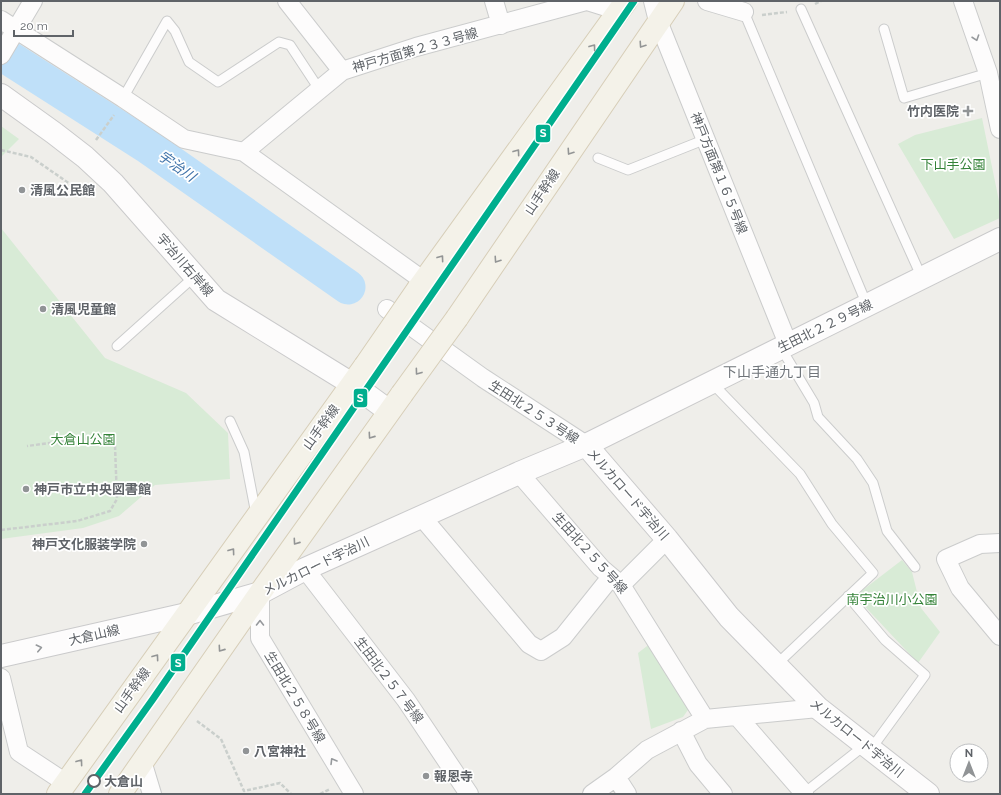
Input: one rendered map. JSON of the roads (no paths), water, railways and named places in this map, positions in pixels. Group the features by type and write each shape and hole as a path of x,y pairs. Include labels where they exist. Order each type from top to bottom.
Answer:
{"main road":[{"name":"山手幹線","path":"120,794 260,593 457,318 655,11 672,1"},
{"name":"山手幹線","path":"62,788 365,366 421,285 623,6"}],"street":[{"path":"1,55 32,1"},
{"path":"287,1 342,71"},
{"path":"494,1 501,25"},
{"name":"神戸方面第２３３号線","path":"244,152 342,71 416,47 587,1 623,6"},
{"path":"707,1 744,12"},
{"path":"963,1 988,73 1000,129"},
{"name":"神戸方面第１６５号線","path":"655,11 706,139 785,346"},
{"path":"1,20 14,34 119,105 184,139 244,152 421,285"},
{"name":"宇治川右岸線","path":"1,95 66,142 113,183 216,300 352,384 389,411"},
{"name":"生田北２２９号線","path":"586,445 1000,239"},
{"name":"生田北２５３号線","path":"387,309 483,378 586,445"},
{"name":"メルカロード宇治川","path":"187,614 260,593 304,569 421,516 586,445 667,539 729,617 818,708 868,748 919,792"},
{"name":"生田北２５５号線","path":"520,473 601,568 616,581 705,720"},
{"path":"421,516 529,644 540,651 563,637 616,581 667,539"},
{"path":"1000,542 980,544 946,559 960,588 1000,636"},
{"name":"生田北２５７号線","path":"304,569 406,700 469,794"},
{"name":"生田北２５８号線","path":"260,593 260,638 354,794"},
{"name":"大倉山線","path":"1,656 187,614"},
{"path":"1,678 15,733 8,746 19,752 62,788"},
{"path":"592,794 616,777 647,750 681,731 705,720 818,708"},
{"path":"737,716 803,794"},
{"path":"681,731 698,764 723,794"},
{"path":"142,761 152,794"},
{"path":"616,777 627,794"}],"lane":[{"path":"801,9 922,278"},
{"path":"744,12 867,306"},
{"path":"119,105 167,21 175,31 189,62 218,82 279,42 290,45 319,89"},
{"path":"884,29 904,98 988,73"},
{"path":"598,158 628,170 706,139"},
{"path":"116,346 195,276"},
{"path":"785,346 814,403 818,417 857,459 873,483 886,531 915,567"},
{"path":"712,382 800,474 832,524 873,573 776,665"},
{"path":"230,421 244,452 256,517"},
{"path":"803,794 868,748 925,675 885,640 848,596"}],"waterway":[{"name":"宇治川","path":"1,53 147,146 348,287"}],"place":[{"name":"竹内医院","path":"968,111"},
{"name":"清風公民館","path":"22,190"},
{"name":"清風児童館","path":"43,309"},
{"name":"神戸市立中央図書館","path":"26,489"},
{"name":"神戸文化服装学院","path":"144,544"},
{"name":"八宮神社","path":"246,751"},
{"name":"報恩寺","path":"426,776"},
{"name":"大倉山","path":"94,781"}],"district":[{"name":"下山手通九丁目","path":"772,372"}],"park label":[{"name":"下山手公園","path":"953,164"},
{"name":"大倉山公園","path":"83,439"},
{"name":"南宇治川小公園","path":"892,599"}]}
